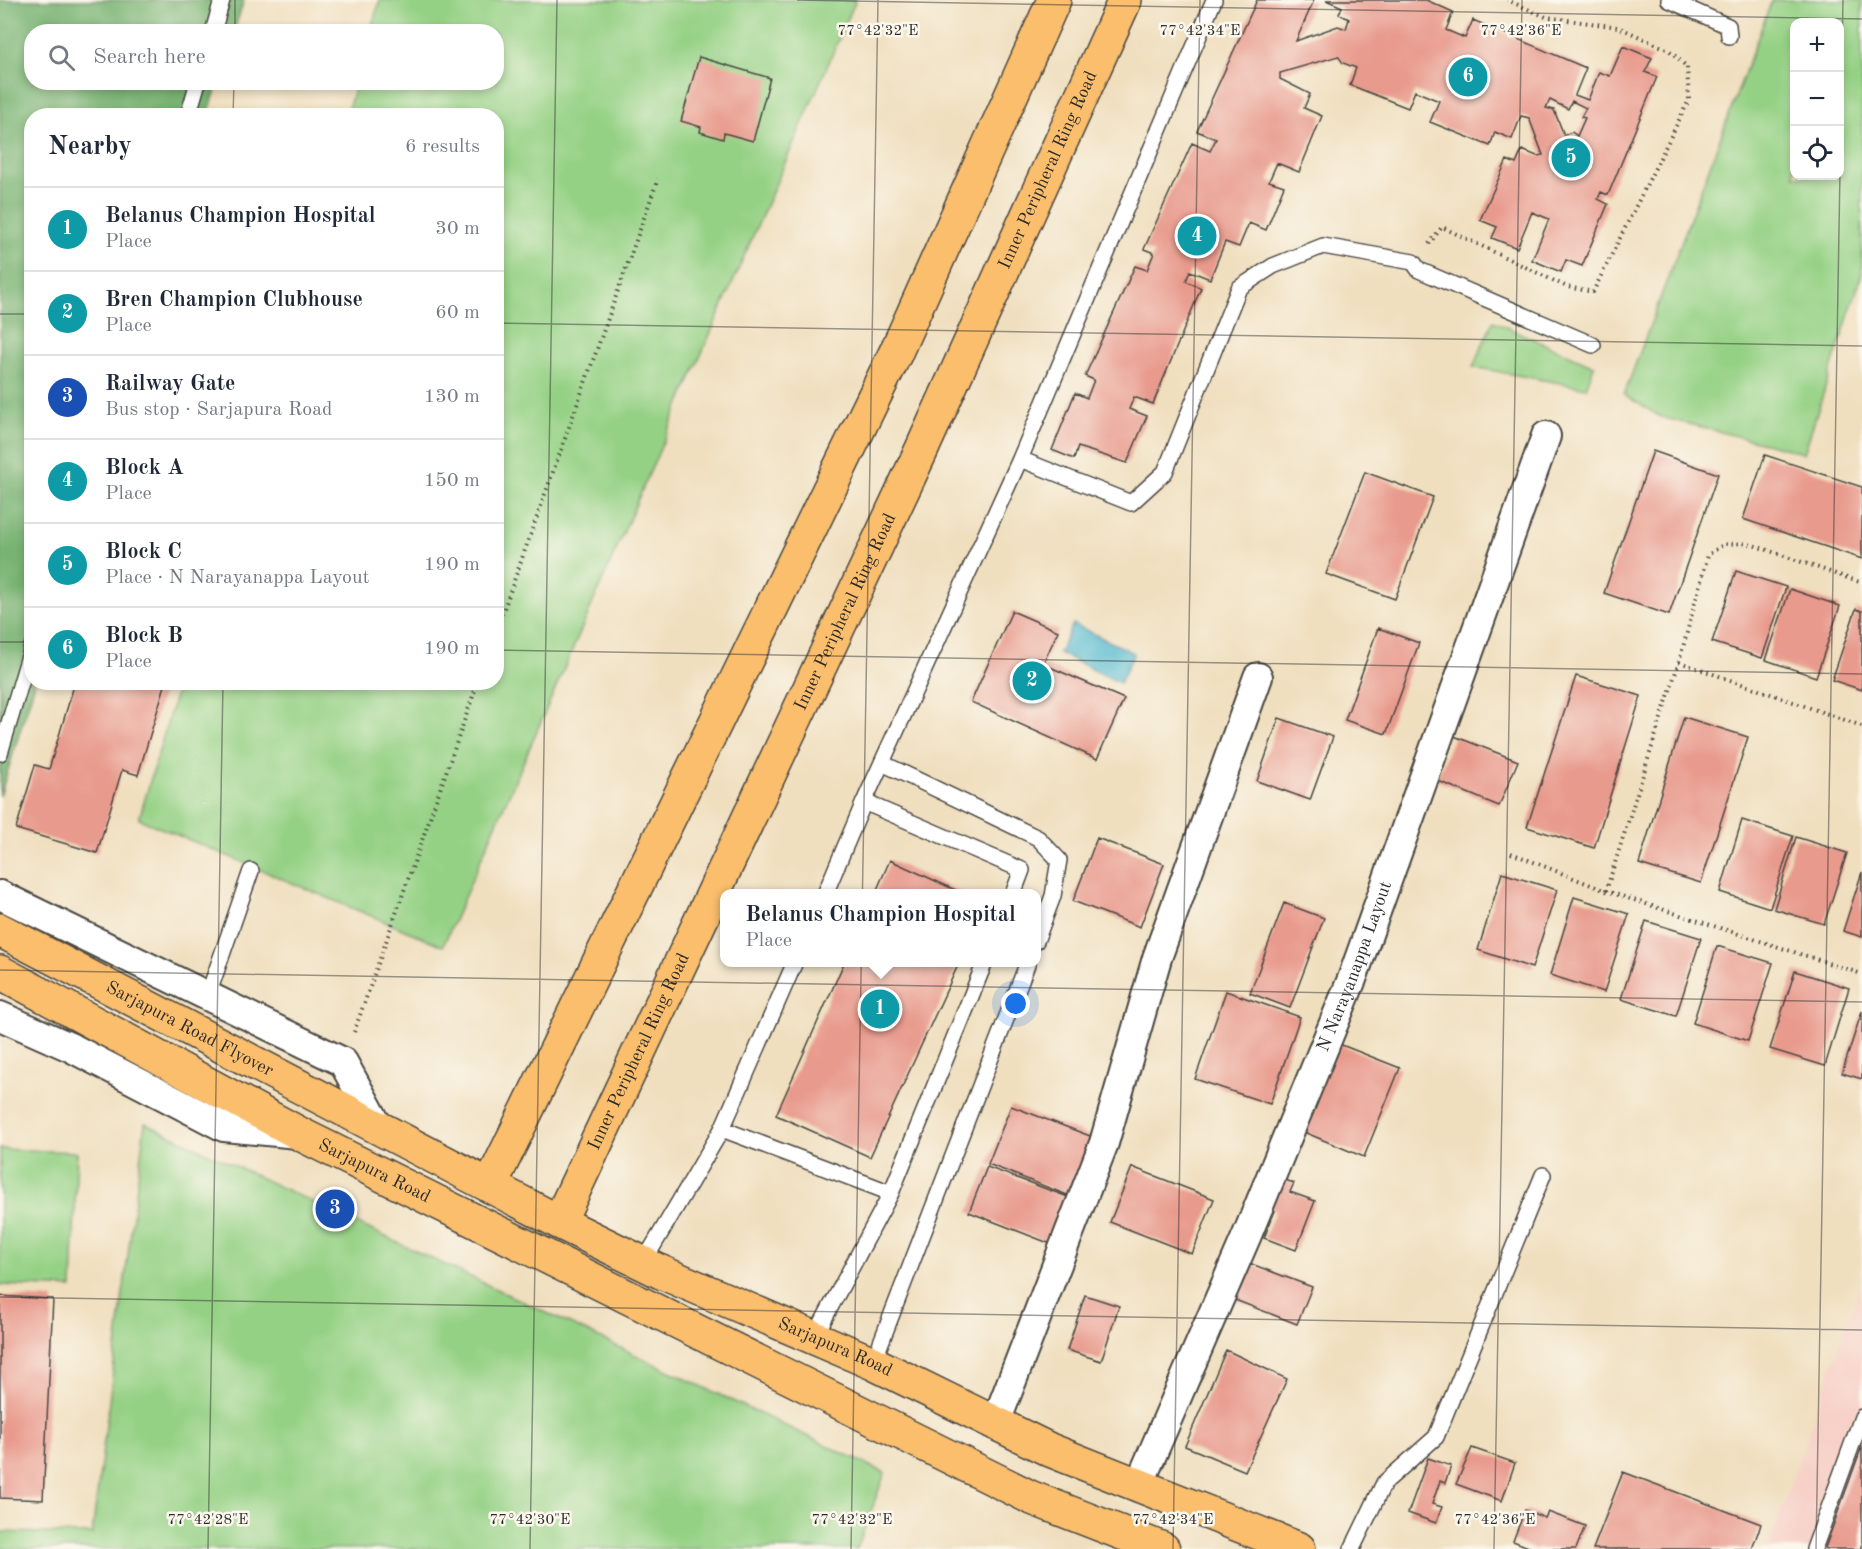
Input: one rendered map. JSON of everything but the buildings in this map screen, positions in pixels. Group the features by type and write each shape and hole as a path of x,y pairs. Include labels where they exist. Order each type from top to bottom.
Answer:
{"main road":[{"path":"490,1186 896,352 1054,0"},
{"name":"Inner Peripheral Ring Road","path":"559,1222 922,449 1125,0"},
{"name":"Sarjapura Road Flyover","path":"0,930 380,1128"},
{"path":"0,972 302,1135"},
{"name":"Sarjapura Road","path":"380,1128 559,1222 643,1263 873,1363 1050,1450 1138,1487 1299,1549"},
{"name":"Sarjapura Road","path":"302,1135 1032,1498 1163,1549"},
{"path":"1032,1498 1050,1450"}],"street":[{"name":"N Narayanappa Layout","path":"1138,1487 1247,1235 1352,979 1546,436"},
{"path":"996,1422 1104,1143 1157,958 1258,677"},
{"path":"0,895 343,1062 380,1128"},
{"path":"0,1016 72,1048 224,1127 302,1135"}],"lane":[{"path":"215,24 222,0"},
{"path":"827,889 864,802 1020,459 1215,0"},
{"path":"1669,0 1728,27 1729,36"},
{"path":"190,108 196,90"},
{"path":"1020,459 1131,503 1165,472 1239,288 1273,266 1323,246 1413,262 1419,270 1593,345"},
{"path":"0,753 24,673"},
{"path":"882,764 1038,838 1059,860 1053,896 1041,928"},
{"path":"864,802 1022,870 1015,889"},
{"path":"208,995 251,871"},
{"path":"643,1263 722,1129 793,967"},
{"path":"814,1338 891,1193 983,967"},
{"path":"873,1363 1026,967"},
{"path":"722,1129 891,1193"},
{"path":"1352,1549 1384,1483 1436,1437 1543,1175"},
{"path":"1814,1549 1862,1417"}],"path":[{"path":"1413,262 1442,227 1567,287 1593,292 1689,100 1687,67 1669,50 1618,27 1546,17 1508,0"},
{"path":"504,609 658,179"},
{"path":"1606,891 1679,662 1708,555 1724,544 1747,543 1862,583"},
{"path":"1679,662 1862,726"},
{"path":"343,1062 475,690"},
{"path":"1511,853 1606,891 1862,974"}],"shaded area":[{"path":"1862,1284 1862,1549 1768,1549 1846,1326"}],"green space":[{"path":"0,0 244,0 236,24 24,24 24,90 216,90 210,108 24,108 24,690 33,690 0,796"},
{"path":"380,0 856,0 443,946 139,819 177,690 504,690 504,108 348,108 354,90 504,90 504,24 372,24"},
{"path":"1772,0 1862,0 1862,274 1804,453 1661,417 1624,395"},
{"path":"1493,321 1594,366 1586,388 1473,367"},
{"path":"145,1123 885,1473 857,1549 0,1549 0,1532 92,1534"},
{"path":"0,1149 77,1152 72,1288 0,1285"}],"water":[{"path":"1073,624 1134,653 1120,683 1059,653"}],"place":[{"name":"Block B","path":"1468,77"},
{"name":"Block C","path":"1571,158"},
{"name":"Block A","path":"1197,236"},
{"name":"Bren Champion Clubhouse","path":"1032,681"},
{"name":"Belanus Champion Hospital","path":"880,1009"},
{"name":"Railway Gate","path":"335,1209"}]}
